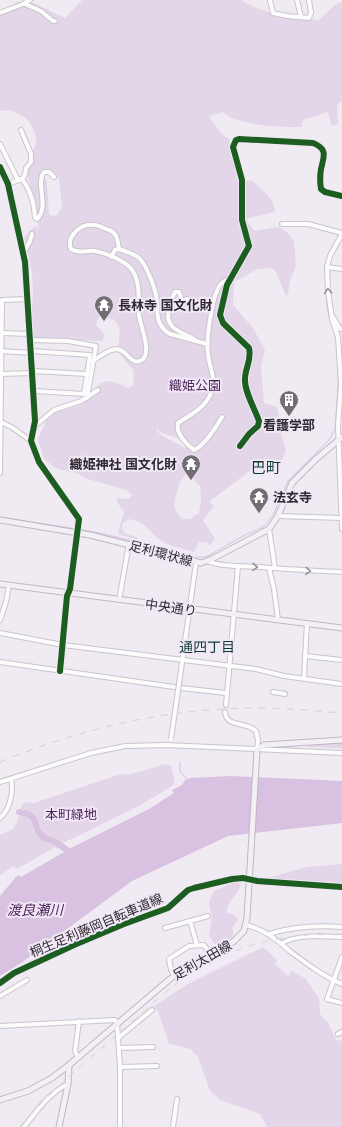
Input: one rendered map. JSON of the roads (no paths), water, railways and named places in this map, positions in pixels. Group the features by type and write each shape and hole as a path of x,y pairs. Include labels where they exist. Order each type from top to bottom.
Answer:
{"main road":[{"name":"足利環状線","path":"0,520 129,544 201,563 269,529 278,516 292,483 315,460 340,439"},
{"name":"中央通り","path":"0,584 190,610 342,628"},
{"path":"246,925 257,749 264,745 342,740"},
{"name":"足利太田線","path":"0,1100 37,1087 52,1078 174,975 229,945 244,931 246,925"},
{"path":"59,1127 68,1084 69,1065"}],"street":[{"path":"0,13 25,4 30,0"},
{"path":"270,0 273,13 309,18 311,13 309,0"},
{"path":"297,0 301,17"},
{"path":"25,4 41,11 55,21"},
{"path":"8,184 25,175 26,168 32,158 21,130"},
{"path":"240,446 249,434 258,426 259,420 245,384 250,361 250,348 223,323 220,315 224,295 230,278 249,246 242,220 242,180 233,147 236,140 313,143 318,145 323,149 324,155 321,170 321,189 325,192 342,196"},
{"path":"0,144 32,199 35,217 37,219 39,218 42,206 42,174 44,172 49,172 54,177"},
{"path":"0,167 8,184 23,254 34,391 35,426 31,441"},
{"path":"282,224 308,224 342,234 330,256 327,267 328,290 332,319 338,337 341,384 338,426 340,439 342,529"},
{"path":"94,361 111,350 116,349 122,350 135,361 140,361 145,356 147,345 139,315 139,291 135,274 131,268 111,256 96,252 76,252 73,250 70,243 72,236 82,227 94,225 115,234 119,249"},
{"path":"23,254 32,234"},
{"path":"119,249 139,258 146,269 156,296 158,316 162,328 170,334 207,344"},
{"path":"111,256 113,252 119,249"},
{"path":"327,267 342,269"},
{"path":"222,417 208,437 197,449 194,450 188,446 177,429 178,423 196,413 213,390 212,371 208,356 207,344 212,309 221,283 230,278"},
{"path":"187,299 183,301 179,292 175,292 168,312 168,319 174,328 195,341"},
{"path":"0,473 2,300 27,299"},
{"path":"331,312 340,329 342,329"},
{"path":"1,333 30,334"},
{"path":"30,340 68,341 96,346 87,398"},
{"path":"1,351 90,355 84,394 34,391"},
{"path":"1,374 33,372 87,374"},
{"path":"35,426 54,410 75,404 98,390"},
{"path":"0,422 13,428 31,441 39,462 79,519 69,593 67,596 60,671"},
{"path":"278,516 342,518"},
{"path":"269,529 275,568"},
{"path":"119,600 129,544"},
{"path":"207,561 213,564 342,572"},
{"path":"170,746 196,562"},
{"path":"226,705 228,665 238,566"},
{"path":"269,568 274,589 278,620"},
{"path":"0,620 6,602 9,585"},
{"path":"304,678 307,624"},
{"path":"0,633 63,645 182,662 228,665 256,669 274,674 342,684"},
{"path":"305,656 342,660"},
{"path":"0,662 226,693"},
{"path":"273,692 285,694"},
{"path":"225,712 226,720 255,729 257,732 257,749"},
{"path":"0,782 104,750 132,746 170,746 342,753"},
{"path":"0,818 7,810 13,784 11,779"},
{"path":"165,928 208,916"},
{"path":"190,921 197,945"},
{"path":"246,925 258,928 269,934 314,969 342,984"},
{"path":"269,934 303,928 326,926 342,927"},
{"path":"281,944 287,940 302,938 342,938"},
{"path":"174,975 171,970 169,959 189,946 205,945 210,954"},
{"path":"342,957 327,999 342,1003"},
{"path":"0,996 27,980"},
{"path":"118,1038 152,1010"},
{"path":"0,1026 114,1020 117,1023 119,1048 120,1127"},
{"path":"78,1057 75,1051 80,1021"},
{"path":"119,1048 153,1047"},
{"path":"120,1067 157,1066"},
{"path":"24,1127 59,1089 68,1084"},
{"path":"173,1127 177,1099"},
{"path":"28,1112 33,1116"}],"water":[{"name":"渡良瀬川","path":"231,776 342,781 342,823 228,836 132,881 21,963 0,976 0,896 16,877 19,875 21,877 71,848 149,809 174,793 172,790 182,785 185,780 190,778"}],"waterway":[{"path":"326,281 327,309 332,325"},
{"path":"79,529 166,549 193,557 206,557 241,537 263,527 273,515 288,481 329,440 335,429 338,361"},
{"path":"0,517 76,529"},
{"path":"180,762 180,771 188,780"},
{"path":"19,812 29,814 34,819 38,831 43,837 57,843 71,853"}],"railway":[{"path":"0,762 62,739 126,722 158,716 224,709 257,708 342,713"},
{"path":"20,1127 54,1090 169,990 204,965 241,949 281,938 322,934 342,935"}],"place":[{"name":"長林寺 国文化財","path":"104,322"},
{"name":"看護学部","path":"289,417"},
{"name":"織姫神社 国文化財","path":"191,481"},
{"name":"法玄寺","path":"259,514"}],"district":[{"name":"巴町","path":"266,467"},
{"name":"通四丁目","path":"207,646"}],"park label":[{"name":"織姫公園","path":"195,385"},
{"name":"本町緑地","path":"71,814"}]}
